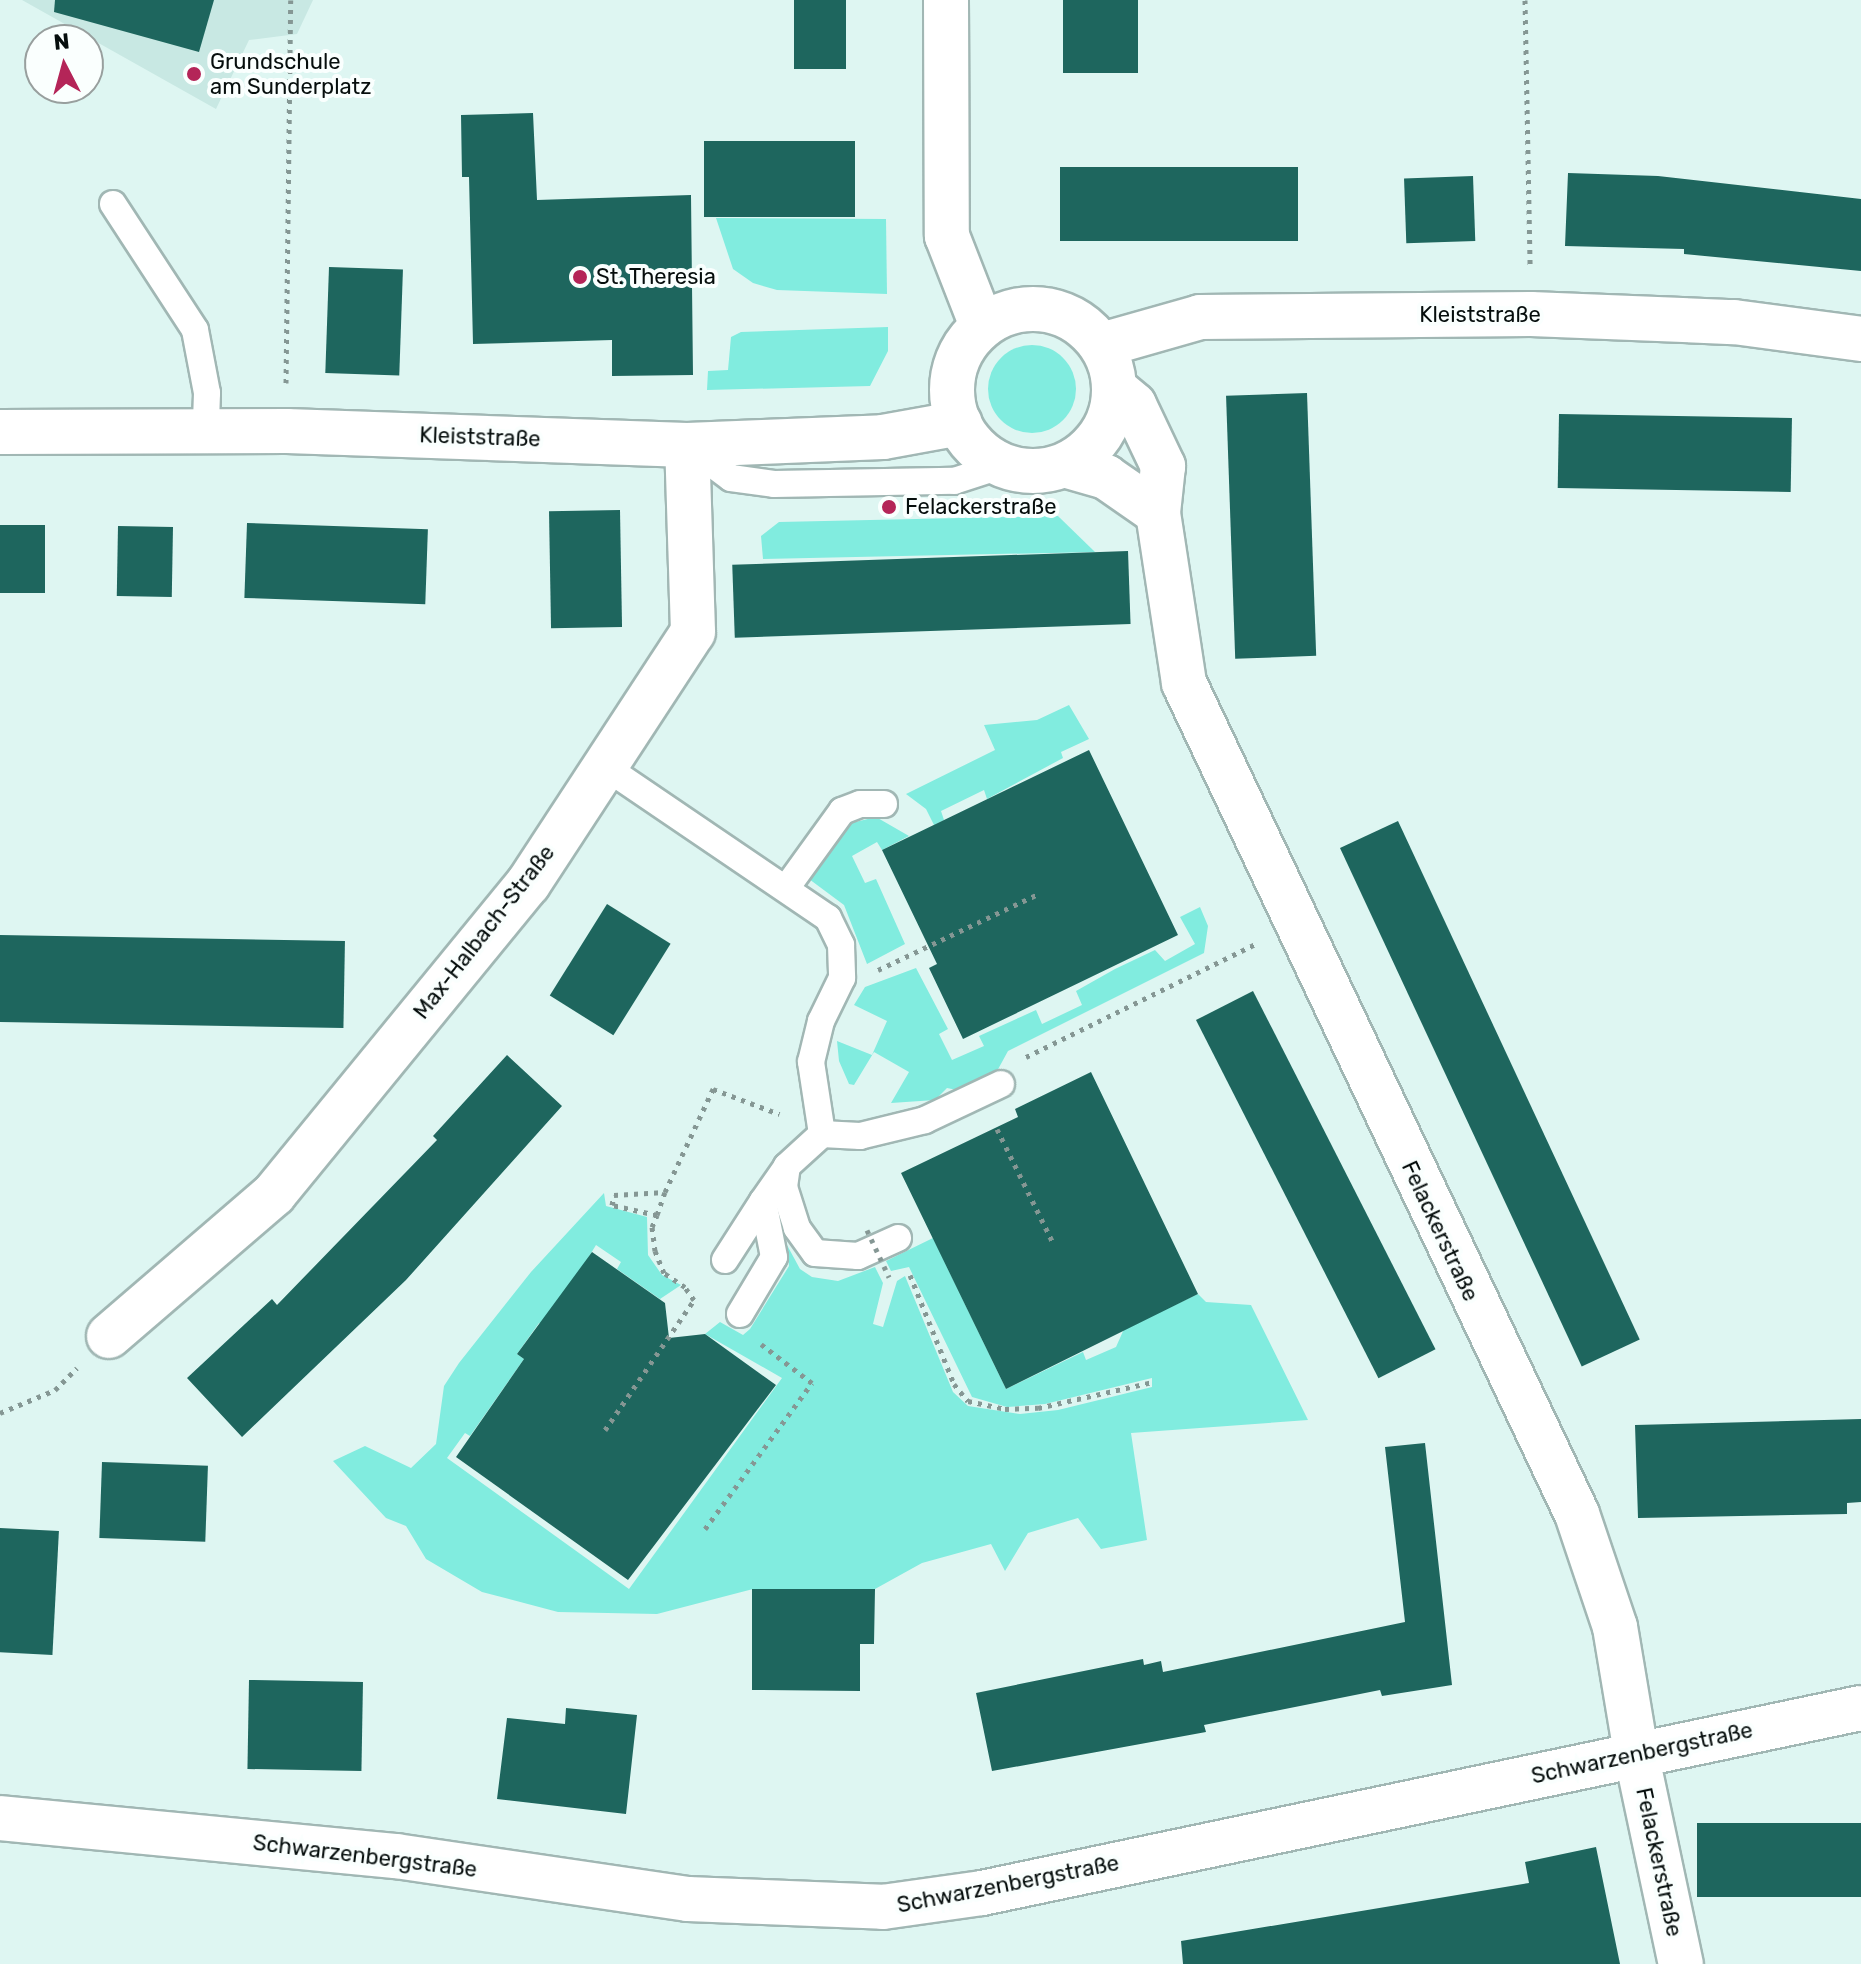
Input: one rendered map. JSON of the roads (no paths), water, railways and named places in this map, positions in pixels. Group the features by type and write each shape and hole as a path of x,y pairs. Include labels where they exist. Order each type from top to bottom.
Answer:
{"street":[{"path":"946,0 947,236 982,326"},
{"path":"1068,466 1094,443 1109,417 1114,388 1102,345 1073,319 1043,309 1014,312 982,326 964,346 953,369 952,397 960,423 977,449 1000,466 1024,471 1068,466 1106,477 1158,513"},
{"name":"Kleiststraße","path":"1102,345 1200,317 1531,314 1734,322 1861,339"},
{"name":"Felackerstraße","path":"1114,388 1134,405 1163,466 1158,513 1184,683 1577,1514 1615,1627 1636,1753 1681,1964"},
{"name":"Kleiststraße","path":"0,432 287,431 687,445 883,437 960,423"},
{"name":"Max-Halbach-Straße","path":"109,1336 274,1194 528,884 693,632 687,445"},
{"name":"Schwarzenbergstraße","path":"0,1818 396,1856 688,1899 883,1907 982,1893 1861,1708"}],"lane":[{"path":"113,204 195,330 207,393 206,431"},
{"path":"687,445 731,478 774,484 954,481 1000,466"},
{"path":"604,766 787,887 828,918 841,945 842,978 821,1021 811,1062 822,1134"},
{"path":"787,887 842,811 860,804 884,804"},
{"path":"725,1260 787,1166 822,1134 860,1136 912,1123 991,1089"},
{"path":"787,1166 784,1187 792,1214 815,1253 858,1256 898,1238"},
{"path":"745,1325 774,1257 763,1201"}],"place":[{"name":"Grundschule am Sunderplatz","path":"194,74"},
{"name":"St. Theresia","path":"580,277"},
{"name":"Felackerstraße","path":"889,507"}]}
